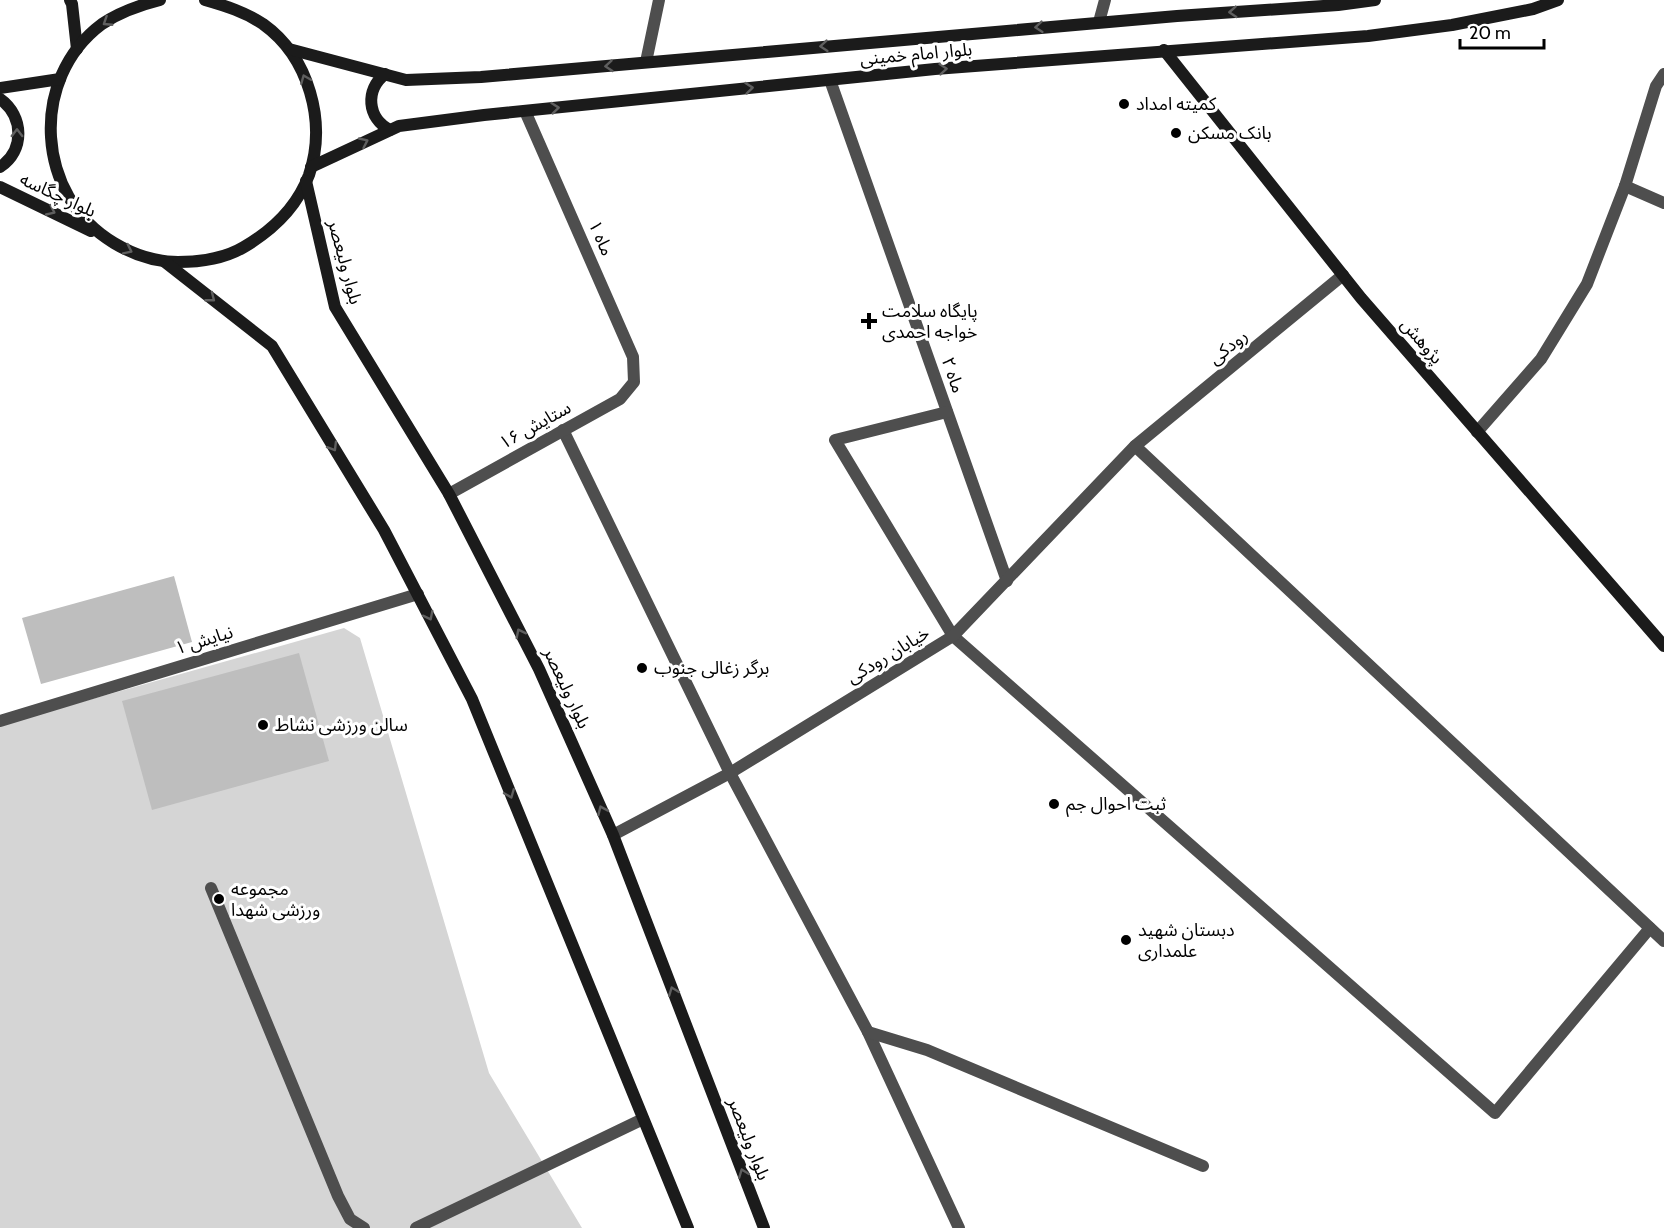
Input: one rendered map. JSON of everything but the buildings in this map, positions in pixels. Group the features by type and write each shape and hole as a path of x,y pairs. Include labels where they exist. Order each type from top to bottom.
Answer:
{"main road":[{"path":"70,0 77,49"},
{"path":"160,0 132,8 102,25 77,49 60,79 51,113 51,147 59,181 77,211 101,235 132,253 165,262 200,262 234,253 264,235 289,211 306,181 311,167 316,136 314,105 305,76 289,49 264,25 234,8 205,0"},
{"name":"بلوار امام خمینی","path":"289,49 406,80 481,77 1099,22 1338,5 1375,0"},
{"name":"بلوار امام خمینی","path":"311,167 390,130 410,125 830,80 1164,50 1368,36 1452,25 1533,9 1558,0"},
{"name":"پژوهش","path":"1164,50 1361,298 1664,646"},
{"path":"385,74 375,84 371,104 372,111 379,122 390,130"},
{"path":"0,88 60,79"},
{"path":"0,99 15,115 19,128 14,153 0,167"},
{"name":"بلوار ولیعصر","path":"306,181 335,307 448,494 539,669 613,835 764,1228"},
{"name":"بلوار چگاسه","path":"0,188 101,235"},
{"path":"165,262 272,346 384,530 472,699 688,1228"}],"street":[{"path":"646,62 660,0"},
{"path":"1099,22 1104,0"},
{"path":"1477,432 1541,359 1587,284 1625,186 1656,86 1664,74"},
{"name":"ماه ۲","path":"830,80 1006,581"},
{"name":"ماه ۱","path":"525,111 633,357 634,382"},
{"path":"1625,186 1664,203"},
{"name":"رودکی","path":"1135,446 1343,275"},
{"name":"ستایش ۱۶","path":"448,494 620,399 634,382"},
{"path":"947,412 835,440 952,636 1495,1113 1650,928"},
{"path":"563,430 730,773 868,1032 959,1228"},
{"path":"1135,446 1664,941"},
{"name":"خیابان رودکی","path":"613,835 730,773 952,636 1135,446"},
{"name":"نیایش ۱","path":"0,721 418,594"},
{"path":"211,888 338,1196 350,1219 364,1228"},
{"path":"868,1032 927,1050 1203,1166"},
{"path":"416,1228 643,1119"}],"shaded area":[{"name":"مجموعه ورزشی شهدا","path":"344,628 360,638 489,1073 582,1228 0,1228 0,725"}],"place":[{"name":"کمیته امداد","path":"1124,104"},
{"name":"بانک مسکن","path":"1176,133"},
{"name":"پایگاه سلامت خواجه احمدی","path":"869,321"},
{"name":"برگر زغالی جنوب","path":"642,668"},
{"name":"سالن ورزشی نشاط","path":"263,725"},
{"name":"ثبت احوال جم","path":"1054,804"},
{"name":"مجموعه ورزشی شهدا","path":"219,899"},
{"name":"دبستان شهید علمداری","path":"1126,940"}]}
